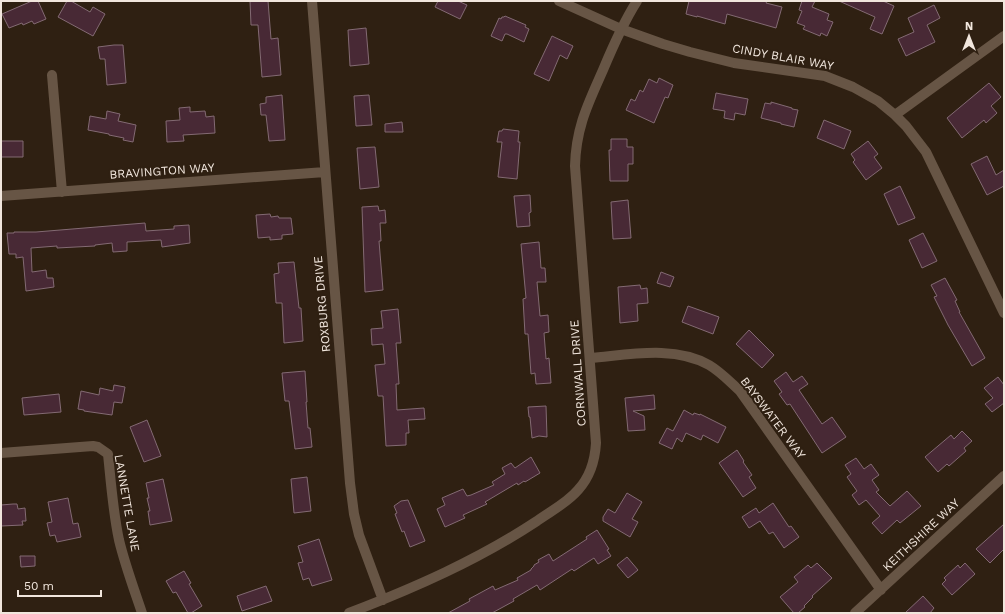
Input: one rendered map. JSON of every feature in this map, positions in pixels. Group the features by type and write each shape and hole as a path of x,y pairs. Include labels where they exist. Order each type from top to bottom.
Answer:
{"street":[{"name":"ROXBURG DRIVE","path":"312,1 350,483 354,514 359,535 383,600"},
{"name":"CINDY BLAIR WAY","path":"559,1 621,29 664,44 698,54 747,65 825,76 854,87 878,101 906,126 926,152 1004,314"},
{"name":"CORNWALL DRIVE","path":"349,613 440,576 481,555 515,535 566,501 578,490 587,477 592,465 596,443 575,152 580,127 585,113 621,29 637,1"},
{"path":"895,115 1004,36"},
{"path":"52,75 62,192"},
{"name":"BRAVINGTON WAY","path":"1,196 325,172"},
{"name":"BAYSWATER WAY","path":"590,358 653,353 682,356 694,358 709,365 724,375 740,391 881,590"},
{"name":"LANNETTE LANE","path":"1,453 98,446 108,454 119,539 142,613"},
{"name":"KEITHSHIRE WAY","path":"855,613 1004,476"}],"building":[{"path":"32,1 38,1 46,19 34,24 32,21 23,25 22,23 9,28 2,14"},
{"path":"67,1 71,1 90,12 93,7 105,14 93,36 58,17"},
{"path":"250,1 268,1 271,39 278,38 281,75 262,77 258,25 251,25"},
{"path":"438,1 458,1 467,5 460,19 435,7"},
{"path":"689,1 767,1 766,3 782,7 776,28 727,14 725,24 686,14"},
{"path":"802,1 815,1 812,7 829,14 827,20 833,22 827,36 821,33 820,36 803,29 805,26 797,23 802,11 799,10"},
{"path":"839,1 883,1 894,6 882,34 870,29 875,17"},
{"path":"934,5 940,18 927,25 935,42 906,56 898,39 914,32 908,18"},
{"path":"505,16 526,25 525,27 529,29 524,42 507,34 505,34 502,41 491,36 499,18 501,19"},
{"path":"366,28 369,64 350,66 348,30"},
{"path":"552,36 573,46 567,59 560,55 549,81 534,74"},
{"path":"123,45 126,83 107,85 105,59 100,59 98,47"},
{"path":"659,78 673,85 668,98 665,97 654,123 626,110 631,99 635,101 640,90 643,92 649,79 657,83"},
{"path":"989,83 1001,97 991,106 997,113 986,123 984,120 962,138 947,118"},
{"path":"716,93 748,99 745,115 735,113 734,120 724,118 725,111 713,109"},
{"path":"282,95 285,140 269,141 266,115 261,115 260,104 266,103 266,97"},
{"path":"369,95 372,125 356,126 354,96"},
{"path":"771,102 798,110 794,127 761,118 765,103 771,104"},
{"path":"190,107 190,112 205,111 206,117 214,116 215,133 183,135 184,141 167,142 166,121 180,120 179,108"},
{"path":"107,111 120,114 118,121 136,125 133,142 123,140 124,138 109,134 88,130 90,116 106,119"},
{"path":"824,120 851,131 844,149 817,138"},
{"path":"402,122 403,132 385,132 385,124"},
{"path":"503,129 519,131 518,142 520,142 517,179 498,177 502,142 497,142 499,131 502,131"},
{"path":"611,139 627,139 627,147 633,147 633,164 628,164 628,181 610,181 609,150 611,150"},
{"path":"1,141 23,141 23,157 1,157"},
{"path":"868,141 878,154 874,157 882,168 866,180 853,162 855,160 851,154"},
{"path":"375,147 379,187 360,189 357,148"},
{"path":"987,156 996,175 1004,170 1004,186 987,195 971,164"},
{"path":"900,186 915,218 898,225 884,194"},
{"path":"530,195 530,226 517,227 514,196"},
{"path":"628,200 631,238 613,239 611,202"},
{"path":"378,206 379,211 385,210 386,223 380,223 381,241 379,241 383,290 365,292 362,207"},
{"path":"270,214 271,217 278,216 279,218 291,218 293,234 282,235 282,239 270,240 270,237 258,238 256,215"},
{"path":"145,223 146,231 174,229 174,226 189,225 190,243 162,247 161,240 127,242 127,251 113,252 112,243 95,246 31,248 32,272 46,270 47,278 53,278 54,287 26,291 23,257 16,258 16,254 9,254 7,233"},
{"path":"923,233 937,261 922,268 909,240"},
{"path":"539,242 541,268 545,268 546,282 537,282 540,316 548,315 549,332 544,333 546,359 549,358 551,383 536,384 535,373 531,374 528,334 525,334 523,299 526,298 521,244"},
{"path":"294,262 299,308 301,308 303,341 284,343 282,303 276,303 274,274 279,273 278,263"},
{"path":"661,272 674,277 670,287 657,283"},
{"path":"945,278 957,300 955,301 959,312 985,358 972,366 948,325 934,297 937,296 931,285"},
{"path":"640,285 641,289 647,288 648,303 637,304 638,321 620,323 618,287"},
{"path":"688,306 719,317 713,334 682,322"},
{"path":"398,309 401,343 396,343 399,384 396,384 397,410 424,408 425,419 408,420 409,433 406,433 406,445 386,446 383,396 378,396 375,365 385,364 383,344 372,345 371,329 383,328 381,311"},
{"path":"749,330 774,355 762,368 736,344"},
{"path":"305,371 308,428 310,428 312,447 295,449 289,401 285,401 282,373"},
{"path":"786,372 793,382 802,376 808,384 799,390 822,424 832,417 846,437 822,453 790,404 787,405 779,394 782,392 774,381"},
{"path":"998,377 1004,385 1004,403 992,412 985,404 993,398 984,388"},
{"path":"114,385 125,387 122,403 114,402 112,415 78,409 81,391 99,395 100,388 113,391"},
{"path":"59,394 61,412 24,415 22,398"},
{"path":"654,395 655,409 633,411 644,416 645,430 628,431 625,398"},
{"path":"546,406 547,437 539,436 532,438 528,407"},
{"path":"684,410 693,415 694,413 700,414 726,427 718,443 703,435 701,440 686,433 682,442 677,438 672,449 659,443 667,428 673,431"},
{"path":"147,420 161,456 144,462 130,427"},
{"path":"962,431 972,441 964,448 966,451 949,466 947,464 938,472 925,457 951,435 954,439"},
{"path":"737,450 752,475 749,477 756,488 743,497 719,463"},
{"path":"531,457 540,473 525,482 524,481 518,485 517,483 485,502 487,504 463,515 465,518 445,527 437,509 445,505 442,498 463,489 467,496 471,495 494,485 492,482 505,474 502,468 511,463 515,468"},
{"path":"856,458 864,469 871,464 879,475 872,480 879,490 876,492 890,506 907,491 921,506 900,523 897,520 882,534 872,523 880,516 866,500 859,505 852,495 857,491 847,477 851,474 845,465"},
{"path":"307,477 311,511 294,513 291,479"},
{"path":"163,479 172,521 150,525 148,511 150,511 147,498 149,498 146,483"},
{"path":"627,493 642,502 632,519 638,522 630,537 603,521 603,517 608,509 615,513"},
{"path":"68,498 73,524 78,523 81,537 57,542 55,535 50,536 47,523 52,522 48,502"},
{"path":"408,500 425,541 410,547 404,531 402,532 395,514 397,513 394,506 401,501"},
{"path":"773,503 789,527 791,526 799,537 784,548 773,532 769,534 760,521 749,528 742,517 756,508 759,513"},
{"path":"17,504 18,509 25,508 26,521 22,521 23,525 1,526 1,505"},
{"path":"1004,524 1004,549 990,563 976,549"},
{"path":"597,530 609,549 607,550 611,556 598,564 594,558 574,571 572,569 540,590 537,585 513,599 514,601 492,613 448,613 470,601 469,599 493,586 495,590 518,580 517,578 531,570 534,565 539,562 538,560 549,554 553,561 587,539 586,537"},
{"path":"319,539 332,580 312,586 309,578 303,580 298,563 303,562 298,546"},
{"path":"20,556 35,556 35,566 21,567"},
{"path":"627,557 638,570 628,578 617,565"},
{"path":"817,563 832,578 812,596 813,597 804,606 805,607 798,613 794,613 780,597 798,582 794,577 808,565 811,568"},
{"path":"965,563 975,574 952,595 942,584 946,580 944,578 958,565 960,568"},
{"path":"184,571 191,583 189,584 202,606 191,613 188,613 176,592 173,593 166,581"},
{"path":"266,586 272,601 242,611 237,596"},
{"path":"923,596 934,608 930,613 905,613"}]}
